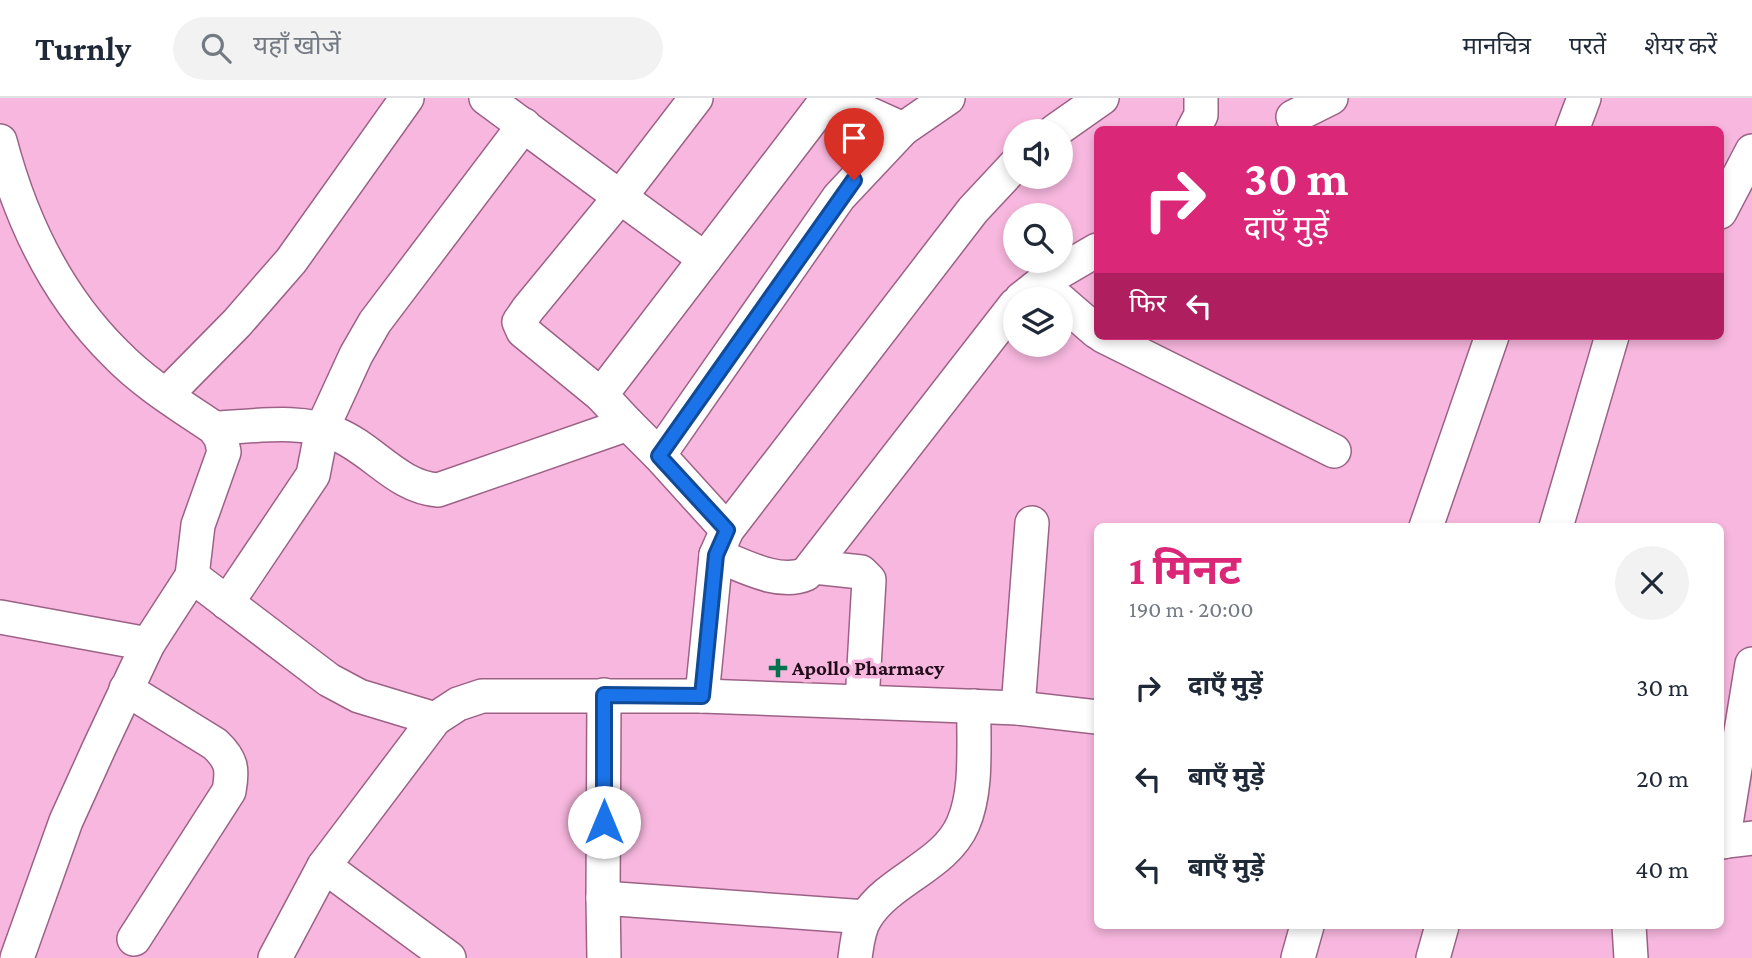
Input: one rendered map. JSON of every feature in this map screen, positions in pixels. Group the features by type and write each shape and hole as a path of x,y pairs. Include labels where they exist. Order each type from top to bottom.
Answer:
{"street":[{"path":"166,395 237,324 284,270 407,98"},
{"path":"486,98 705,259"},
{"path":"696,98 519,322 523,331 601,394 659,456 721,542 777,577 795,579 814,567 1003,321"},
{"path":"601,394 828,98"},
{"path":"834,98 903,130"},
{"path":"659,456 839,197 903,130 948,98"},
{"path":"1195,126 1201,115 1201,98"},
{"path":"1293,117 1331,98"},
{"path":"1574,126 1584,98"},
{"path":"1070,119 1095,100"},
{"path":"227,603 313,475 322,429 375,322 524,125"},
{"path":"0,141 24,220 40,255 115,354 166,395 214,428 221,438 224,452 198,526 192,576 148,644 126,689 66,821 18,958"},
{"path":"1724,204 1752,151"},
{"path":"702,696 721,542 973,210 1003,178"},
{"path":"1055,287 1094,253"},
{"path":"1073,315 1094,330"},
{"path":"1111,340 1334,451"},
{"path":"1427,523 1491,340"},
{"path":"1557,523 1611,340"},
{"path":"214,428 303,425 322,429 339,435 407,481 423,489 438,490 628,424"},
{"path":"1018,708 1032,523"},
{"path":"814,567 861,572 869,580 862,702"},
{"path":"192,576 329,680 359,695 435,719"},
{"path":"0,617 148,644"},
{"path":"1732,841 1752,664"},
{"path":"126,689 215,744 228,756 233,770 229,791 134,939"},
{"path":"275,958 324,866 435,719 458,704 482,695 702,696 1018,708 1094,717"},
{"path":"604,695 604,958"},
{"path":"855,958 858,934 866,917 883,899 944,850 962,826 970,804 974,706"},
{"path":"324,866 449,958"},
{"path":"603,898 866,917"},
{"path":"1298,958 1306,929"},
{"path":"1433,958 1441,929"},
{"path":"1629,929 1631,958"}],"place":[{"name":"Apollo Pharmacy","path":"778,668"}],"route":[{"path":"604,822 604,695 702,696 716,555 727,530 659,456 839,197 854,180"}]}
